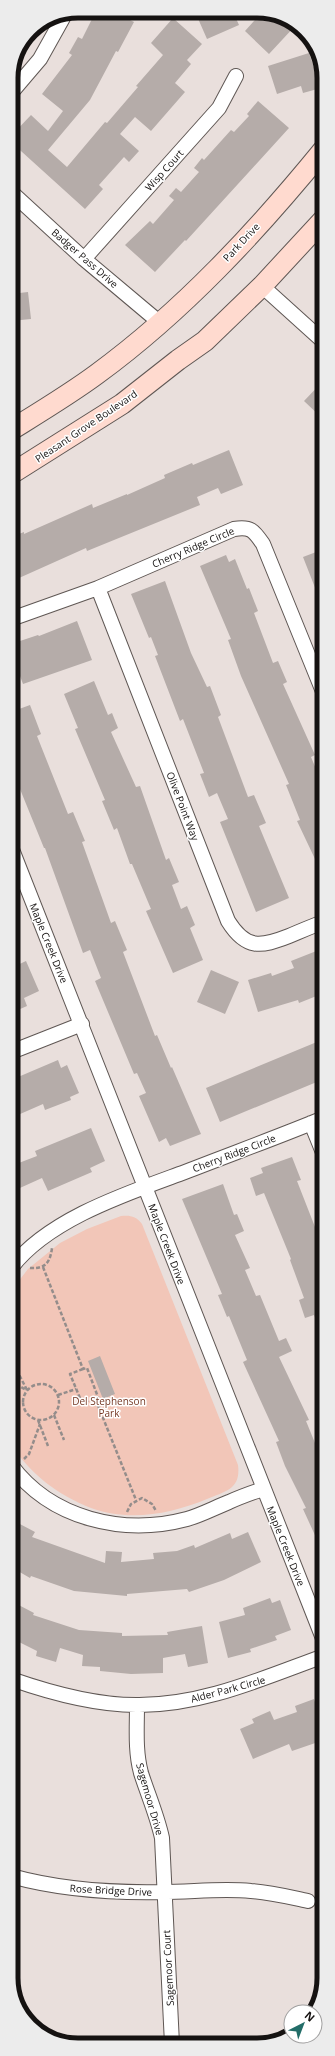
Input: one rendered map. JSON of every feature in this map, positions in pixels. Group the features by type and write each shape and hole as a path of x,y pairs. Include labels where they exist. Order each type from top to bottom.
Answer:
{"main road":[{"name":"Park Drive","path":"155,326 225,261 292,188 317,158"},
{"path":"262,286 317,227"},
{"name":"Pleasant Grove Boulevard","path":"18,470 122,404 178,360 205,342 262,286"},
{"path":"18,426 52,406 98,374 155,326"}],"street":[{"path":"18,85 40,59 61,21"},
{"name":"Wisp Court","path":"84,259 219,108 236,76"},
{"name":"Badger Pass Drive","path":"18,198 155,326"},
{"path":"262,286 317,336"},
{"name":"Cherry Ridge Circle","path":"18,617 98,588 234,529 245,527 255,532 263,544 317,677"},
{"name":"Olive Point Way","path":"98,588 228,921 234,931 251,943 268,944 317,925"},
{"name":"Maple Creek Drive","path":"18,868 82,1024 144,1187 317,1624"},
{"path":"18,1049 82,1024"},
{"name":"Cherry Ridge Circle","path":"18,1261 31,1247 61,1225 144,1187 317,1121"},
{"path":"18,1473 43,1497 65,1510 84,1517 122,1525 165,1523 186,1519 263,1489"},
{"name":"Alder Park Circle","path":"18,1682 39,1689 71,1697 105,1703 137,1705 178,1702 212,1695 261,1680 317,1659"},
{"name":"Sagemoor Drive","path":"137,1705 138,1754 141,1772 157,1818 162,1838 163,1892"},
{"name":"Rose Bridge Drive","path":"18,1878 63,1888 96,1892 163,1892 223,1889 252,1891 308,1901"},
{"name":"Sagemoor Court","path":"163,1892 172,2038"}],"path":[{"path":"43,1267 83,1369"},
{"path":"87,1368 98,1397 82,1403 70,1374 83,1369 87,1368"},
{"path":"18,1372 27,1390"},
{"path":"36,1384 51,1387 58,1395 59,1406 54,1415 49,1418 38,1420 32,1418 24,1408 22,1402 27,1390 36,1384"},
{"path":"18,1385 27,1390"},
{"path":"58,1395 76,1389"},
{"path":"94,1398 136,1500"},
{"path":"54,1415 64,1440"},
{"path":"38,1420 48,1446"},
{"path":"18,1464 30,1454 40,1424"},
{"path":"122,1525 129,1508 136,1500 142,1498 148,1501 165,1523"}],"green space":[{"name":"Del Stephenson Park","path":"121,1216 133,1217 142,1224 238,1465 238,1473 235,1484 226,1491 179,1509 150,1514 120,1515 91,1508 67,1497 36,1474 18,1454 18,1282 28,1269 60,1243 87,1229"}],"building":[{"path":"92,18 132,18 130,20 134,22 118,52 116,51 90,100 48,150 67,167 105,122 107,123 138,87 136,86 163,55 151,43 173,18 202,44 187,60 191,64 175,83 185,92 151,131 135,117 120,134 139,151 129,162 124,157 99,185 103,189 85,209 18,148 18,129 31,115 48,131 63,111 42,94 72,55 69,53 78,37 82,39"},
{"path":"198,18 236,18 239,25 207,39"},
{"path":"257,18 273,20 284,24 292,30 269,54 245,31"},
{"path":"309,53 317,76 317,89 303,93 301,86 277,94 268,66"},
{"path":"258,101 289,128 186,241 185,240 155,272 125,245 150,221 153,224 174,200 169,196 176,188 181,192 199,172 194,168 202,158 204,160 231,130 234,132 249,116 247,114"},
{"path":"28,292 31,319 18,320 18,293"},
{"path":"317,387 317,413 304,401"},
{"path":"229,450 243,485 221,494 218,488 197,497 200,505 87,551 86,548 19,578 18,534 24,532 24,534 92,504 93,508 127,495 165,478 164,475 192,463 193,465"},
{"path":"317,552 317,593 303,557"},
{"path":"226,555 229,562 235,559 258,611 254,613 273,663 278,661 287,682 283,684 315,755 311,757 317,771 317,863 297,821 300,820 286,785 289,784 241,676 228,640 231,639 200,566"},
{"path":"165,581 191,653 207,687 210,686 221,715 218,717 248,797 254,795 266,823 259,826 289,898 256,912 220,822 228,819 217,793 209,797 200,774 204,773 183,719 180,721 155,656 158,655 151,637 149,638 131,594"},
{"path":"77,621 92,660 23,684 18,671 18,642 38,635 39,636"},
{"path":"94,681 108,715 112,713 118,728 111,732 136,787 140,786 166,860 169,858 179,882 172,885 181,909 187,906 195,925 190,928 203,960 173,973 146,911 151,909 132,864 130,864 117,828 114,830 102,801 105,800 75,729 78,728 64,694"},
{"path":"30,705 41,734 37,736 68,814 73,812 85,841 82,842 111,923 115,921 127,950 123,952 155,1036 157,1035 201,1134 170,1146 166,1138 159,1142 139,1096 146,1093 137,1073 134,1074 95,981 101,978 90,950 83,953 45,848 18,784 18,709"},
{"path":"317,951 317,996 299,1003 298,1000 258,1012 248,980 271,973 272,976 294,968 291,961"},
{"path":"26,961 39,991 24,998 27,1006 18,1010 18,965"},
{"path":"211,970 239,982 225,1014 197,1002"},
{"path":"317,1042 317,1082 220,1122 206,1088"},
{"path":"58,1060 61,1068 67,1065 79,1093 70,1097 71,1100 45,1110 43,1104 18,1115 18,1077"},
{"path":"91,1128 105,1161 90,1168 92,1172 48,1191 42,1178 18,1189 18,1163 37,1156 35,1151"},
{"path":"292,1157 301,1180 297,1181 317,1232 317,1323 314,1315 305,1318 299,1300 304,1298 290,1260 291,1259 264,1193 256,1196 250,1178 263,1173 261,1168"},
{"path":"223,1184 234,1215 237,1214 244,1231 235,1235 250,1268 245,1270 256,1296 260,1295 279,1341 286,1338 292,1351 279,1357 309,1420 306,1421 315,1443 317,1442 317,1540 303,1509 306,1508 285,1466 276,1442 279,1441 243,1362 247,1360 229,1316 227,1317 218,1295 222,1294 182,1199"},
{"path":"100,1356 115,1394 103,1399 88,1361"},
{"path":"18,1523 35,1532 32,1537 105,1563 106,1551 122,1552 121,1562 154,1559 153,1553 177,1551 194,1545 195,1548 230,1533 232,1539 248,1532 261,1562 224,1580 189,1592 187,1589 127,1594 127,1596 74,1591 31,1576 30,1578 18,1571"},
{"path":"270,1598 272,1603 280,1600 291,1630 275,1636 277,1640 250,1649 251,1652 228,1658 219,1622 245,1615 243,1608"},
{"path":"18,1605 34,1613 33,1615 79,1630 122,1633 122,1636 168,1635 167,1632 202,1626 208,1663 188,1667 185,1654 163,1658 163,1673 131,1674 100,1671 100,1667 82,1666 83,1655 60,1648 56,1662 36,1656 37,1651 18,1642"},
{"path":"314,1699 317,1708 317,1742 292,1751 289,1744 253,1759 240,1729 254,1723 252,1719 270,1711 274,1720 297,1712 295,1706"}]}
